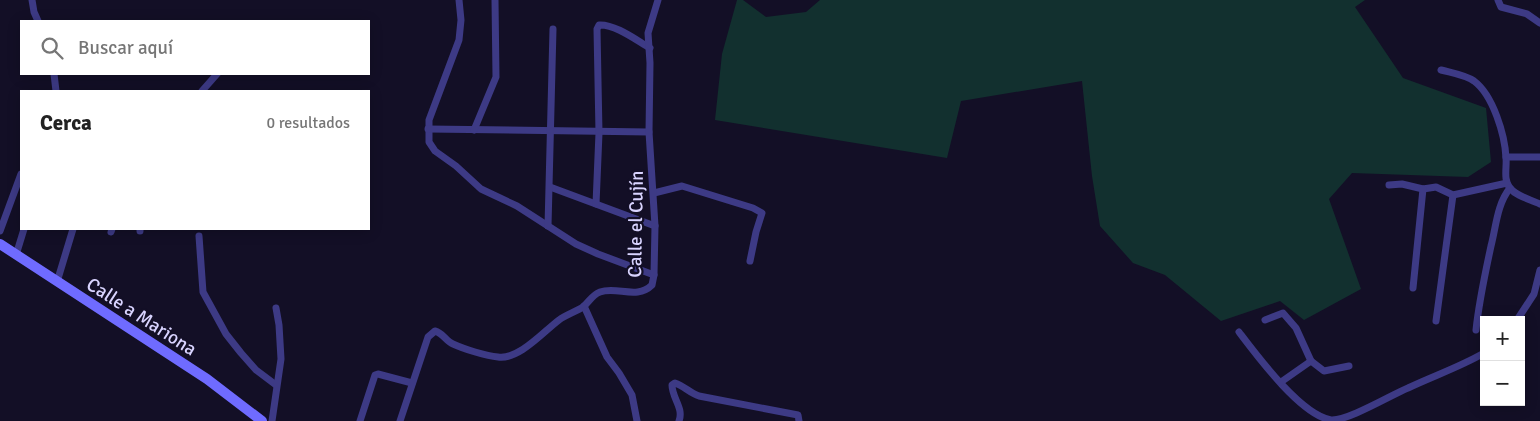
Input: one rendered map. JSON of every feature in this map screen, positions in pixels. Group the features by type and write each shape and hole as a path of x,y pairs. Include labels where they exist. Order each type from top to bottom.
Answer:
{"main road":[{"name":"Calle a Mariona","path":"0,244 207,379 262,421"}],"street":[{"path":"32,0 38,20"},
{"path":"459,0 461,20 459,40 429,120 429,142 435,150 481,189 517,206 576,244 654,275"},
{"path":"474,130 496,76 495,0"},
{"name":"Calle el Cujín","path":"402,420 412,383 428,337 435,331 452,344 497,357 505,357 527,347 560,319 584,306 594,295 602,292 628,293 645,291 652,285 655,226 649,132 650,48 648,33 658,0"},
{"path":"1498,0 1500,7 1527,14 1540,23"},
{"path":"596,204 599,133 597,29 599,25 603,25 626,33 650,48"},
{"path":"548,226 552,131 553,29"},
{"path":"1441,70 1473,80 1486,92 1495,110 1506,157 1509,186 1499,211 1481,291 1476,330"},
{"path":"54,75 56,90"},
{"path":"203,90 216,75"},
{"path":"428,129 599,133 649,132"},
{"path":"1506,157 1540,157"},
{"path":"0,232 20,177"},
{"path":"1389,185 1402,184 1424,188 1436,187 1453,195 1509,186"},
{"path":"654,193 682,186 753,208 762,213 750,261"},
{"path":"1509,186 1520,196 1540,204"},
{"path":"550,187 655,226"},
{"path":"1413,288 1424,188"},
{"path":"1436,321 1453,195"},
{"path":"16,255 24,230"},
{"path":"57,282 73,230"},
{"path":"199,236 203,292 226,334 256,370 276,385"},
{"path":"1519,316 1534,294 1540,270"},
{"path":"584,306 607,357 632,395 637,421"},
{"path":"272,421 281,360 276,308"},
{"path":"1265,320 1283,313 1296,328 1311,361 1324,371 1350,366"},
{"path":"1239,332 1281,382 1309,410 1332,420 1342,419 1480,354"},
{"path":"1281,382 1311,361"},
{"path":"360,421 375,375 378,374 412,383"},
{"path":"678,421 680,416 678,403 672,393 672,385 675,383 690,393 699,396 798,415 799,421"}],"green space":[{"path":"737,0 743,0 766,17 806,12 820,0 1365,0 1355,7 1403,78 1486,108 1491,162 1468,177 1352,173 1329,199 1361,289 1304,320 1280,301 1221,321 1165,275 1133,263 1100,226 1092,176 1082,81 961,101 947,158 715,120 722,54"}]}
